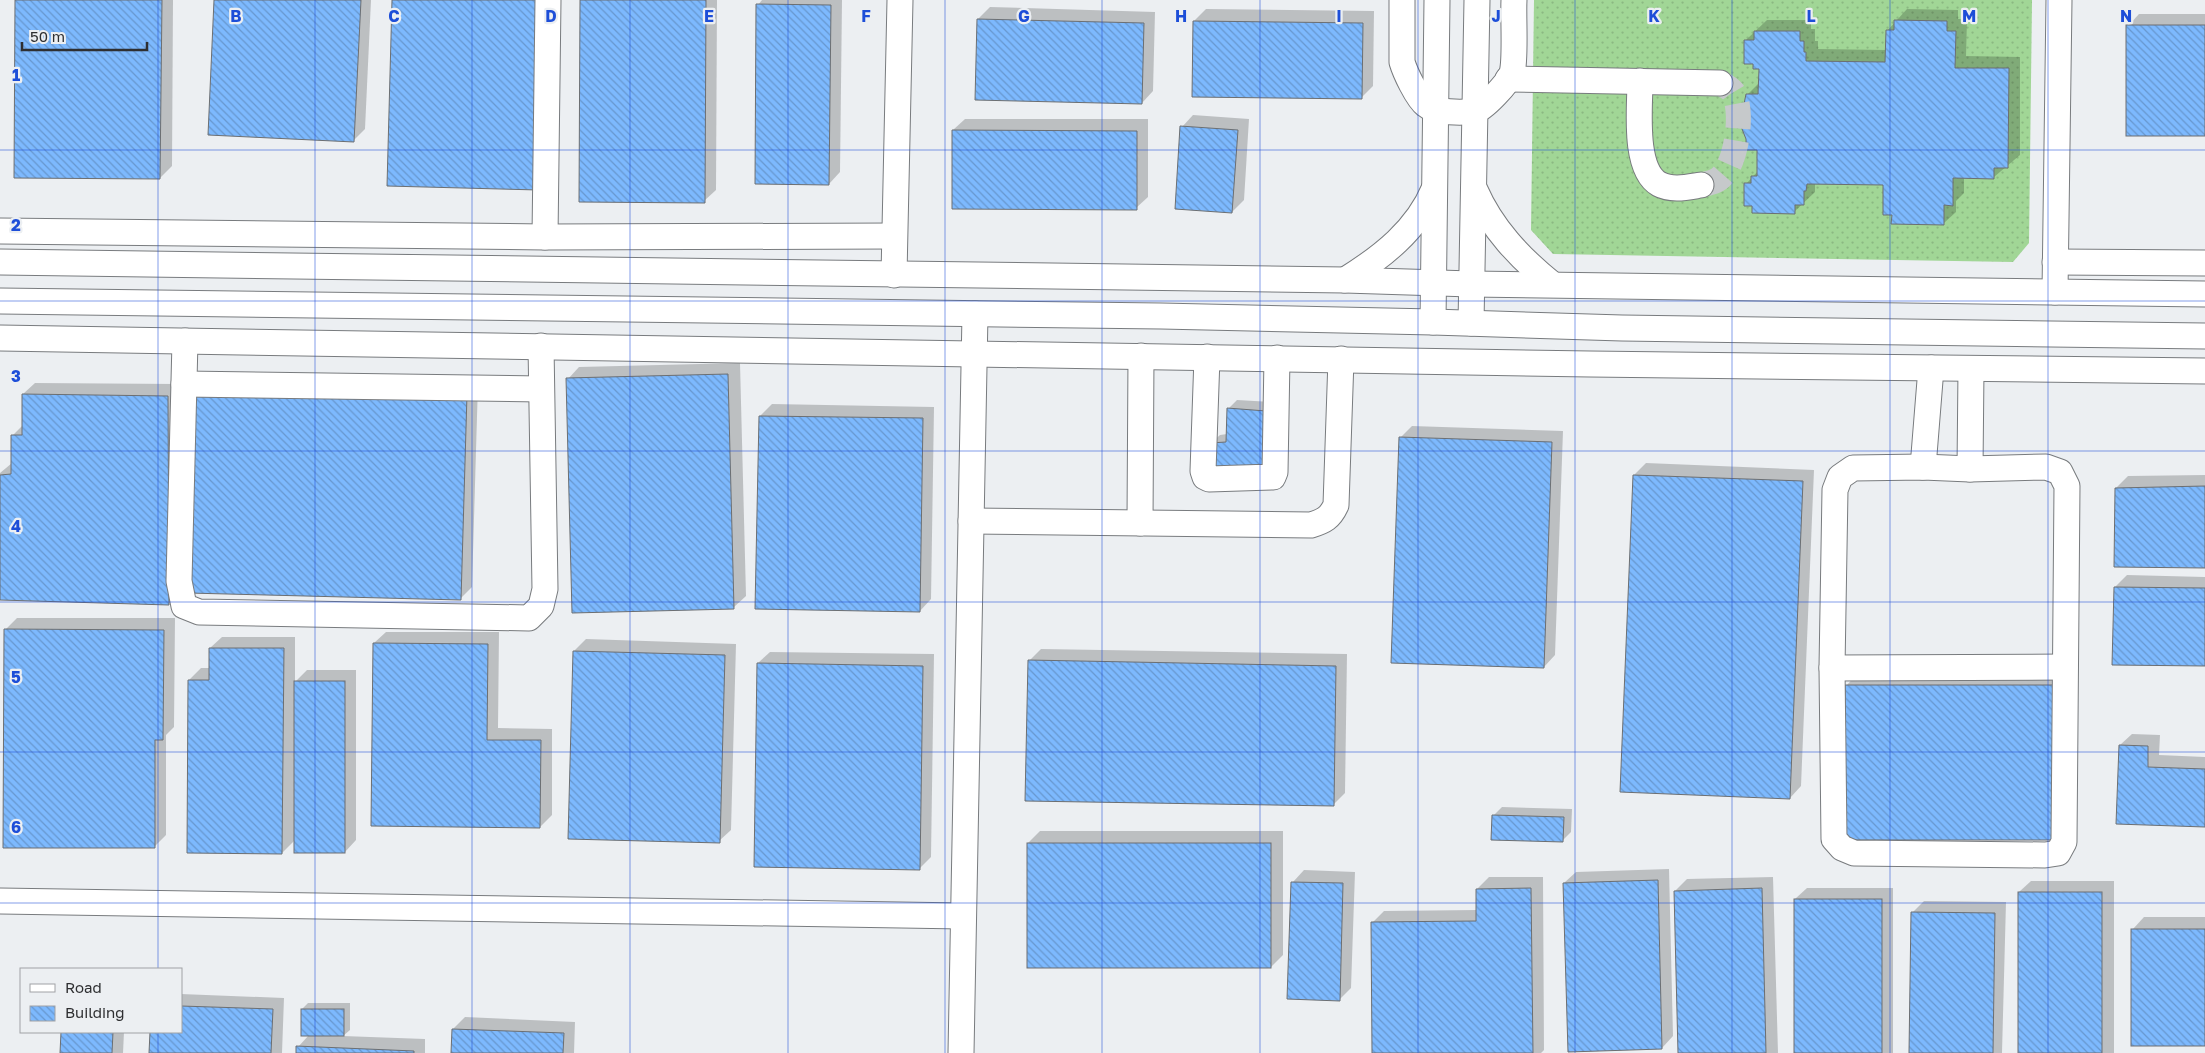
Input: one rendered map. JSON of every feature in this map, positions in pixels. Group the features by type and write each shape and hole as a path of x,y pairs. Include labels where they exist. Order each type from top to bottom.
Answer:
{"street":[{"path":"545,237 548,0"},
{"path":"894,275 900,0"},
{"path":"1402,0 1402,62 1425,105 1436,111 1475,111 1487,104 1508,80 1513,66 1514,0"},
{"path":"1433,322 1438,0"},
{"path":"1471,323 1470,284 1474,186 1477,0"},
{"path":"2055,292 2059,0"},
{"path":"1508,80 1720,83"},
{"path":"1640,81 1641,146 1644,161 1650,174 1660,184 1671,188 1701,185"},
{"path":"1345,280 1381,256 1410,228 1425,208 1436,184"},
{"path":"1474,186 1484,210 1493,225 1521,257 1552,284"},
{"path":"0,231 545,237 894,236"},
{"path":"0,262 1345,280 1470,284 2205,294"},
{"path":"2055,262 2205,263"},
{"path":"936,313 937,275"},
{"path":"0,300 936,313 1433,322 1622,328 2205,336"},
{"path":"961,1053 975,314"},
{"path":"1590,364 1622,328"},
{"path":"0,338 1590,364 2205,371"},
{"path":"185,341 179,581 184,606 199,612 529,618 541,606 545,589 541,346"},
{"path":"1140,523 1141,356"},
{"path":"1206,357 1203,471 1208,479 1273,477 1275,472 1278,358"},
{"path":"971,521 1311,525 1325,521 1332,514 1336,505 1341,359"},
{"path":"1924,467 1930,368"},
{"path":"1970,469 1971,368"},
{"path":"184,384 542,389"},
{"path":"1924,467 1970,469 2046,467 2060,472 2067,486 2064,842 2058,853 2045,855 1854,854 1842,848 1834,839 1832,668 1835,490 1840,477 1853,468 1924,467"},
{"path":"1832,668 2065,667"},
{"path":"0,901 963,916"}],"green space":[{"path":"1534,0 2032,0 2029,243 2013,262 1553,254 1531,230"}],"building":[{"path":"15,0 162,0 160,179 14,178"},
{"path":"214,0 361,0 354,142 208,135"},
{"path":"392,0 543,0 538,190 387,186"},
{"path":"580,0 706,0 705,203 579,202"},
{"path":"756,4 831,5 829,185 755,184"},
{"path":"977,19 1144,23 1142,104 975,100"},
{"path":"1894,20 1947,21 1947,31 1956,31 1955,68 2009,68 2008,168 1994,168 1994,179 1953,178 1953,206 1944,205 1944,225 1891,224 1892,215 1883,215 1883,185 1807,184 1806,191 1804,191 1804,205 1795,205 1795,214 1752,213 1752,206 1744,206 1744,183 1751,183 1751,176 1757,176 1757,150 1746,150 1746,139 1740,124 1746,94 1758,94 1759,69 1753,69 1753,64 1744,64 1744,40 1754,40 1754,31 1800,31 1800,41 1804,41 1806,61 1885,62 1886,30 1894,30"},
{"path":"1193,21 1363,23 1362,99 1192,97"},
{"path":"2126,25 2205,25 2205,136 2126,136"},
{"path":"1180,126 1238,130 1232,213 1175,209"},
{"path":"952,130 1137,131 1137,210 952,209"},
{"path":"728,374 734,609 572,613 566,378"},
{"path":"194,386 467,394 461,600 188,593"},
{"path":"22,394 168,396 169,605 0,600 0,475 11,474 11,435 22,435"},
{"path":"1227,408 1266,411 1265,473 1209,473 1210,443 1226,442"},
{"path":"759,416 923,418 920,612 755,609"},
{"path":"1399,437 1552,442 1544,668 1391,663"},
{"path":"1633,475 1803,481 1790,799 1620,792"},
{"path":"2205,486 2205,568 2114,567 2115,488"},
{"path":"2114,587 2205,588 2205,666 2112,665"},
{"path":"4,629 164,630 163,740 155,740 155,848 3,848"},
{"path":"373,643 488,644 487,740 541,740 540,828 371,826"},
{"path":"209,648 284,648 282,854 187,853 188,680 209,680"},
{"path":"573,651 725,655 720,843 568,839"},
{"path":"1028,660 1336,666 1334,806 1025,801"},
{"path":"757,663 923,666 920,870 754,867"},
{"path":"294,681 345,681 345,853 294,853"},
{"path":"1845,685 2056,685 2056,840 1845,840"},
{"path":"2119,745 2148,746 2148,767 2205,769 2205,827 2116,824"},
{"path":"1492,815 1564,817 1563,842 1491,840"},
{"path":"1027,843 1271,843 1271,968 1027,968"},
{"path":"1658,880 1662,1049 1568,1052 1563,883"},
{"path":"1291,882 1343,883 1340,1001 1287,999"},
{"path":"1531,888 1533,1053 1372,1053 1371,922 1476,921 1476,889"},
{"path":"1762,888 1766,1053 1678,1053 1674,891"},
{"path":"2018,892 2102,892 2102,1053 2018,1053"},
{"path":"1794,899 1882,899 1882,1053 1794,1053"},
{"path":"1911,912 1995,913 1993,1053 1909,1053"},
{"path":"2131,929 2205,929 2205,1046 2131,1046"},
{"path":"182,1006 273,1009 271,1053 149,1053 150,1033 182,1033"},
{"path":"301,1009 344,1009 344,1036 301,1036"},
{"path":"452,1029 564,1033 563,1053 451,1053"},
{"path":"61,1033 113,1033 112,1053 60,1053"},
{"path":"296,1046 414,1051 414,1053 296,1053"}],"tunnel":[{"path":"1701,185 1715,181 1722,176 1732,159 1735,148 1738,123 1736,100 1733,92 1720,83"}]}
